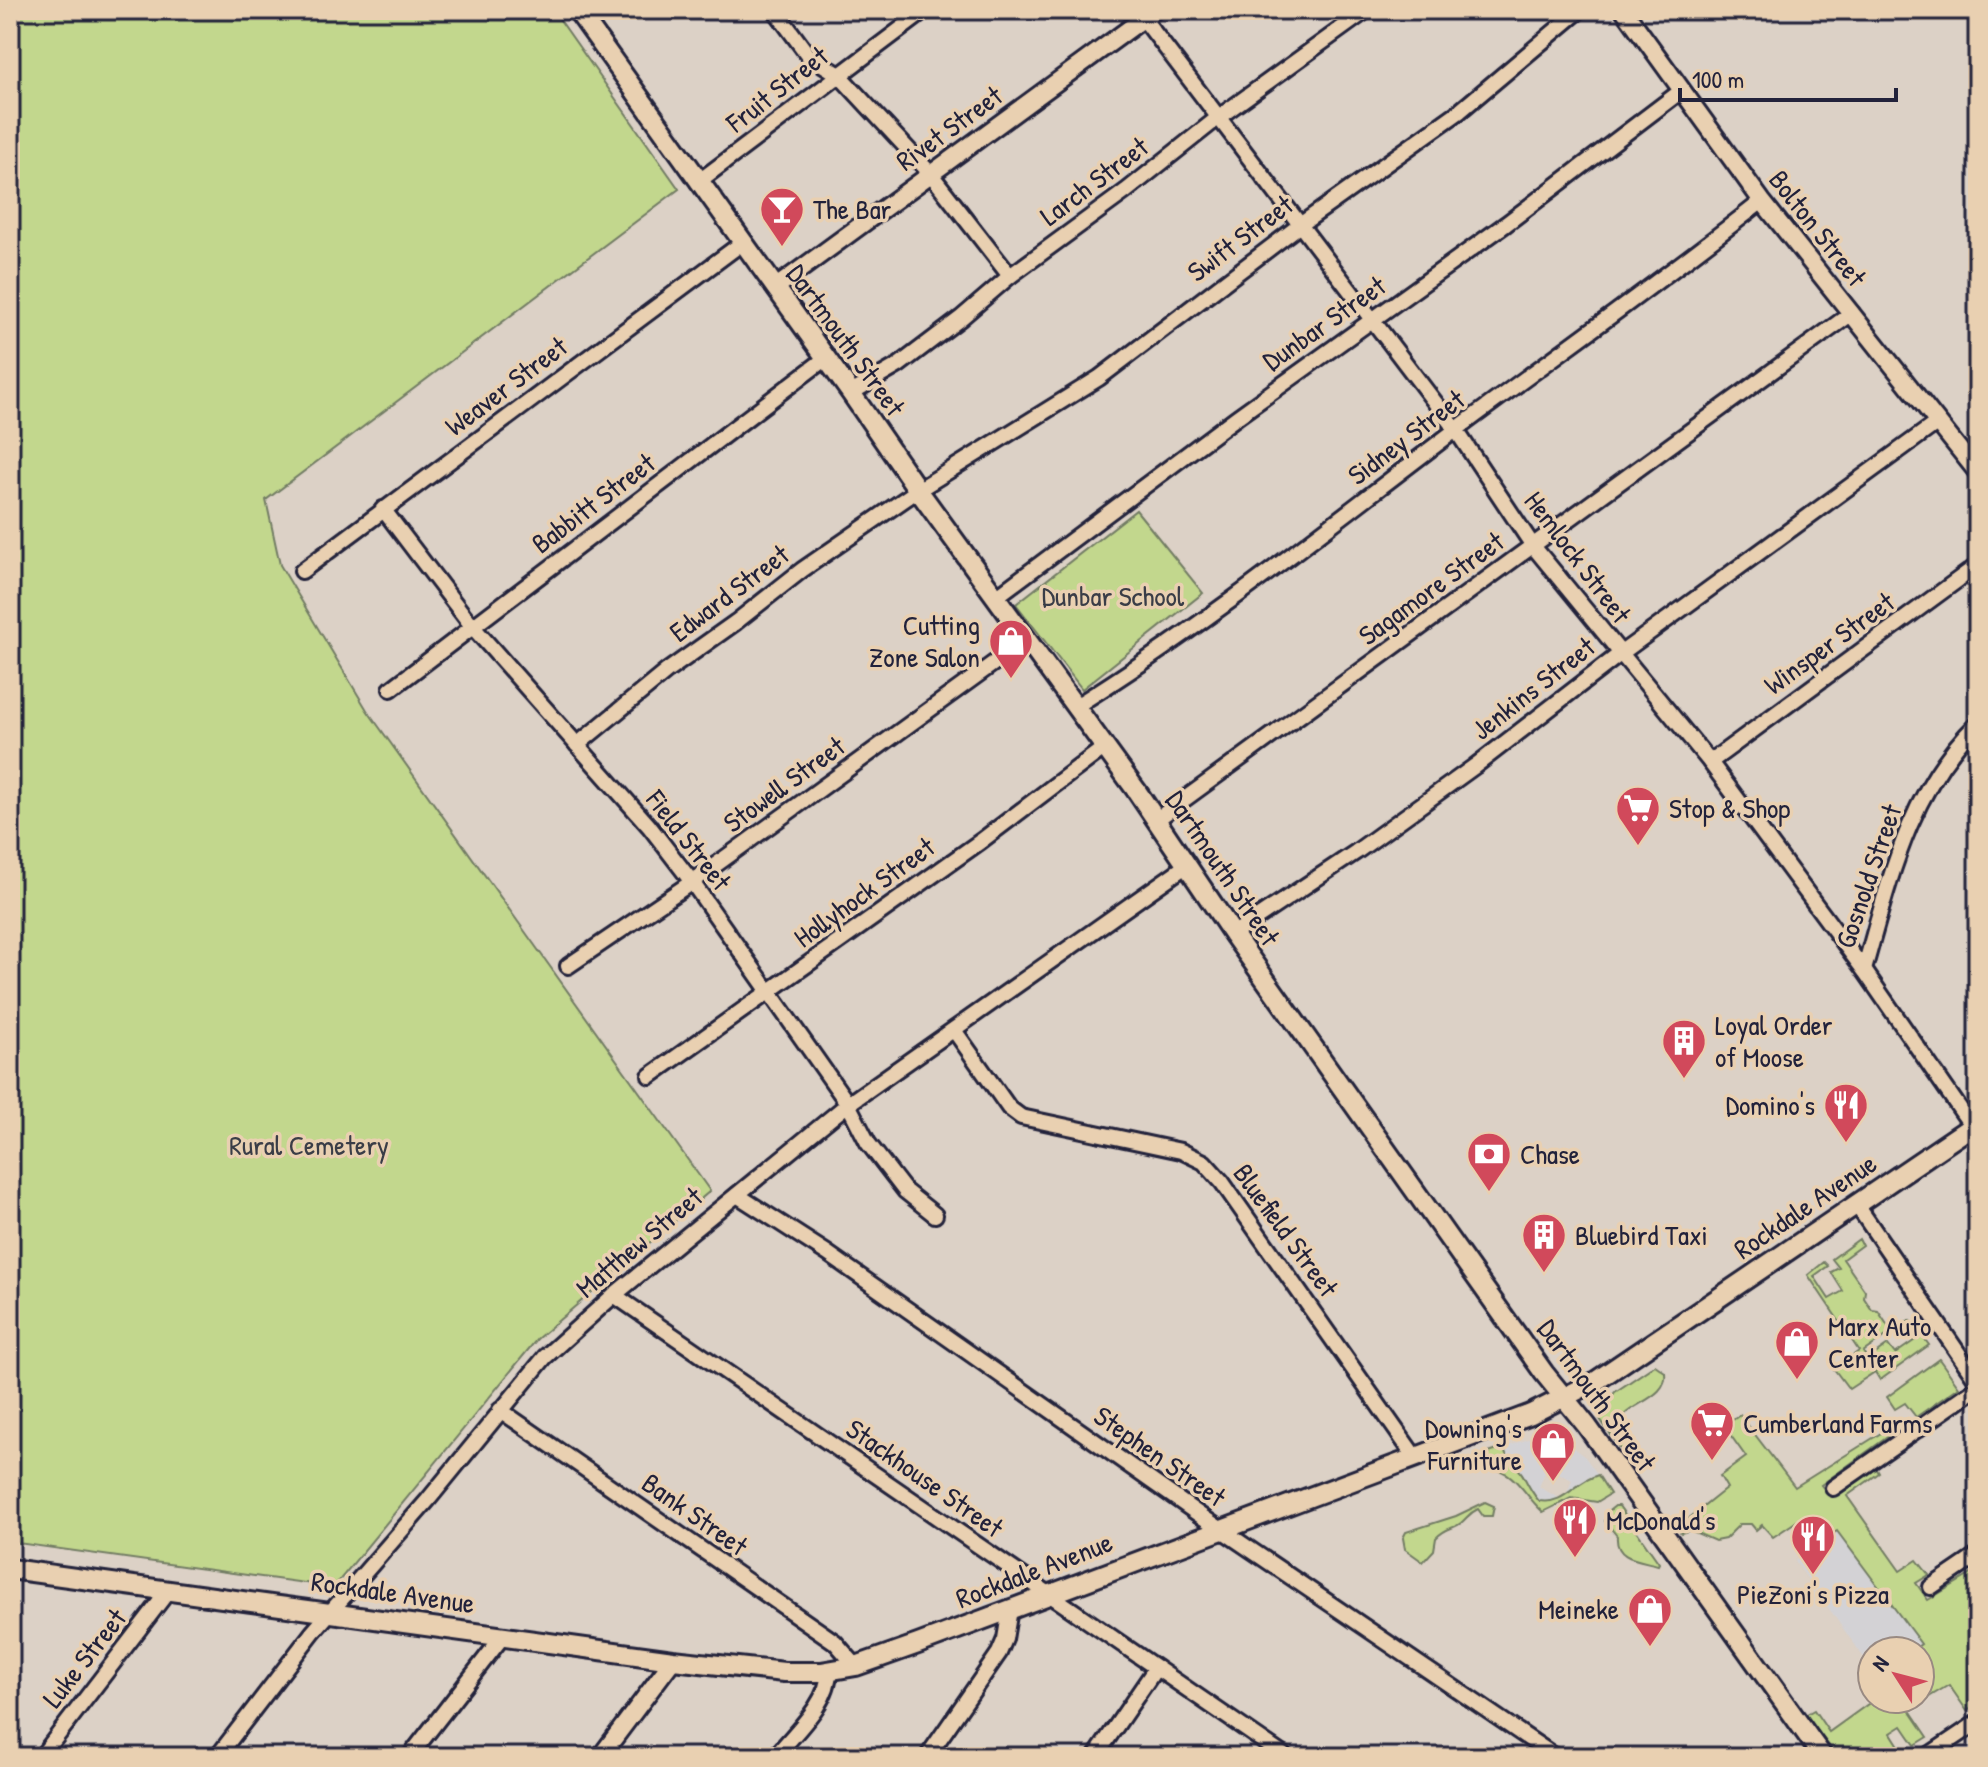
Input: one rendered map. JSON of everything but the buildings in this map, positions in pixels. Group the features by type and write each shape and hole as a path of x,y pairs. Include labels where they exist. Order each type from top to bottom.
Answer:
{"main road":[{"name":"Dartmouth Street","path":"577,10 918,490 1076,706 1233,934 1544,1373 1823,1757"},
{"name":"Rockdale Avenue","path":"10,1569 673,1660 784,1672 829,1671 856,1666 1565,1398 1596,1381 1856,1204 1976,1127"}],"street":[{"path":"775,10 808,55 838,74 930,173 1010,276"},
{"name":"Fruit Street","path":"698,182 926,10"},
{"name":"Swift Street","path":"918,490 1099,378 1300,225 1460,111 1580,10"},
{"name":"Bolton Street","path":"1624,10 1762,201 1978,473"},
{"name":"Larch Street","path":"851,393 899,365 1010,276 1364,11"},
{"name":"Hemlock Street","path":"1145,13 1219,117 1456,430 1533,546 1710,762 1976,1127"},
{"name":"Rivet Street","path":"775,288 1145,13"},
{"name":"Dunbar Street","path":"996,597 1237,417 1588,164 1681,91"},
{"name":"Sidney Street","path":"1076,706 1124,676 1366,501 1762,201"},
{"name":"Weaver Street","path":"302,571 742,243"},
{"name":"Sagamore Street","path":"1156,820 1852,313"},
{"name":"Babbitt Street","path":"391,689 826,358"},
{"name":"Jenkins Street","path":"1233,934 1356,852 1475,766 1620,654 1938,422"},
{"name":"Edward Street","path":"577,745 667,671 802,570 918,490"},
{"name":"Field Street","path":"383,509 472,626 649,826 848,1104 868,1143 905,1191 935,1215"},
{"name":"Winsper Street","path":"1710,762 1978,565"},
{"name":"Stowell Street","path":"568,966 692,882 1027,639"},
{"name":"Gosnold Street","path":"1864,970 1909,823 1937,773 1978,723"},
{"name":"Hollyhock Street","path":"650,1076 981,841 1105,747"},
{"name":"Matthew Street","path":"217,1757 313,1632 428,1500 545,1357 614,1295 848,1104 1187,865"},
{"name":"Bluefield Street","path":"954,1030 1009,1108 1021,1117 1181,1151 1204,1162 1222,1182 1415,1457"},
{"name":"Stephen Street","path":"737,1195 827,1253 1222,1530 1556,1757"},
{"path":"1833,1488 1978,1385 1856,1204"},
{"name":"Stackhouse Street","path":"614,1295 1286,1757"},
{"name":"Bank Street","path":"500,1410 835,1642 856,1666"},
{"path":"1931,1587 1978,1555"},
{"name":"Luke Street","path":"41,1757 169,1590"},
{"path":"927,1757 999,1653 1005,1639 1010,1609"},
{"path":"409,1757 503,1636"},
{"path":"600,1757 673,1660"},
{"path":"1095,1757 1156,1668"},
{"path":"775,1757 822,1698 828,1685 829,1671"},
{"path":"1926,1757 1978,1722"}],"shaded area":[{"path":"1531,1438 1560,1438 1585,1457 1598,1475 1589,1477 1565,1498 1572,1480 1547,1467 1539,1487 1561,1499 1551,1503 1539,1501 1523,1476 1506,1459 1504,1448"},
{"path":"1837,1531 1914,1635 1856,1635 1856,1647 1795,1561"}],"green space":[{"name":"Rural Cemetery","path":"10,10 553,10 679,189 266,500 280,565 367,710 710,1191 537,1339 334,1587 10,1542"},
{"name":"Dunbar School","path":"1136,510 1203,593 1082,689 1016,604"},
{"path":"1859,1239 1862,1245 1843,1259 1865,1291 1864,1298 1872,1310 1878,1311 1892,1332 1863,1352 1868,1359 1888,1345 1895,1354 1918,1338 1907,1322 1910,1320 1929,1345 1880,1380 1875,1372 1849,1389 1834,1369 1859,1351 1808,1275 1824,1262 1828,1266 1814,1276 1829,1299 1843,1291 1831,1272 1839,1268 1832,1259"},
{"path":"1939,1359 1959,1387 1916,1417 1905,1403 1895,1409 1887,1397"},
{"path":"1655,1365 1665,1372 1659,1391 1624,1415 1619,1423 1620,1436 1636,1459 1632,1465 1599,1413 1615,1392"},
{"path":"1740,1415 1795,1487 1889,1428 1893,1433 1821,1485 1830,1497 1875,1466 1879,1473 1847,1496 1900,1571 1917,1560 1929,1575 1916,1583 1928,1600 1978,1570 1978,1704 1967,1711 1949,1685 1936,1693 1936,1635 1914,1635 1837,1531 1815,1546 1797,1521 1773,1537 1762,1525 1756,1530 1751,1524 1740,1524 1725,1539 1715,1541 1690,1530 1681,1533 1677,1528 1727,1488 1720,1476 1746,1457 1724,1426"},
{"path":"1504,1448 1539,1501 1556,1500 1598,1475 1610,1494 1597,1502 1571,1498 1543,1512 1509,1475 1478,1467 1476,1457"},
{"path":"1485,1502 1494,1506 1492,1516 1483,1516 1478,1509 1443,1532 1436,1538 1434,1550 1423,1562 1405,1549 1403,1538 1406,1532 1456,1516"},
{"path":"1619,1506 1658,1565 1630,1558 1620,1550 1617,1536 1605,1521 1605,1514"},
{"path":"1814,1710 1829,1732 1856,1713 1913,1715 1928,1737 1915,1745 1902,1726 1891,1733 1903,1752 1897,1757 1838,1757 1805,1715"}],"place":[{"name":"The Bar","path":"782,248"},
{"name":"Cutting Zone Salon","path":"1011,680"},
{"name":"Stop & Shop","path":"1638,847"},
{"name":"Loyal Order of Moose","path":"1684,1080"},
{"name":"Domino's","path":"1846,1144"},
{"name":"Chase","path":"1489,1193"},
{"name":"Bluebird Taxi","path":"1544,1274"},
{"name":"Marx Auto Center","path":"1797,1381"},
{"name":"Cumberland Farms","path":"1712,1462"},
{"name":"Downing's Furniture","path":"1553,1483"},
{"name":"McDonald's","path":"1575,1559"},
{"name":"PieZoni's Pizza","path":"1813,1576"},
{"name":"Meineke","path":"1650,1648"}]}
